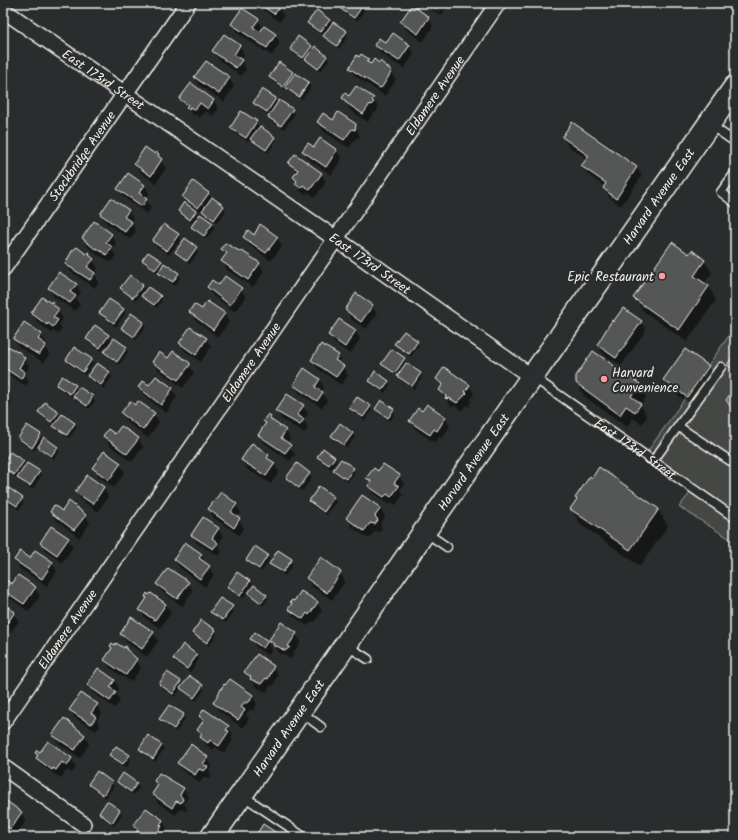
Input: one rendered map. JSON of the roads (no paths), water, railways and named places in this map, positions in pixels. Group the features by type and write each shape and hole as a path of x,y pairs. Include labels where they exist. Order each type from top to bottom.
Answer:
{"main road":[{"name":"Harvard Avenue East","path":"212,837 298,711 346,645 735,86"}],"street":[{"name":"Stockbridge Avenue","path":"3,269 188,3"},
{"name":"Eldamere Avenue","path":"3,722 498,3"},
{"name":"East 173rd Street","path":"3,10 336,239 532,377"},
{"path":"3,767 84,824"}],"lane":[{"path":"709,124 735,142"},
{"path":"735,173 721,192 735,203"},
{"path":"653,461 680,427 721,367"},
{"name":"East 173rd Street","path":"532,377 735,518"},
{"path":"680,427 735,464"},
{"path":"424,531 446,547"},
{"path":"346,645 368,659"},
{"path":"298,711 321,726"},
{"path":"242,794 304,837"}],"place":[{"name":"Epic Restaurant","path":"662,276"},
{"name":"Harvard Convenience","path":"604,379"}]}
